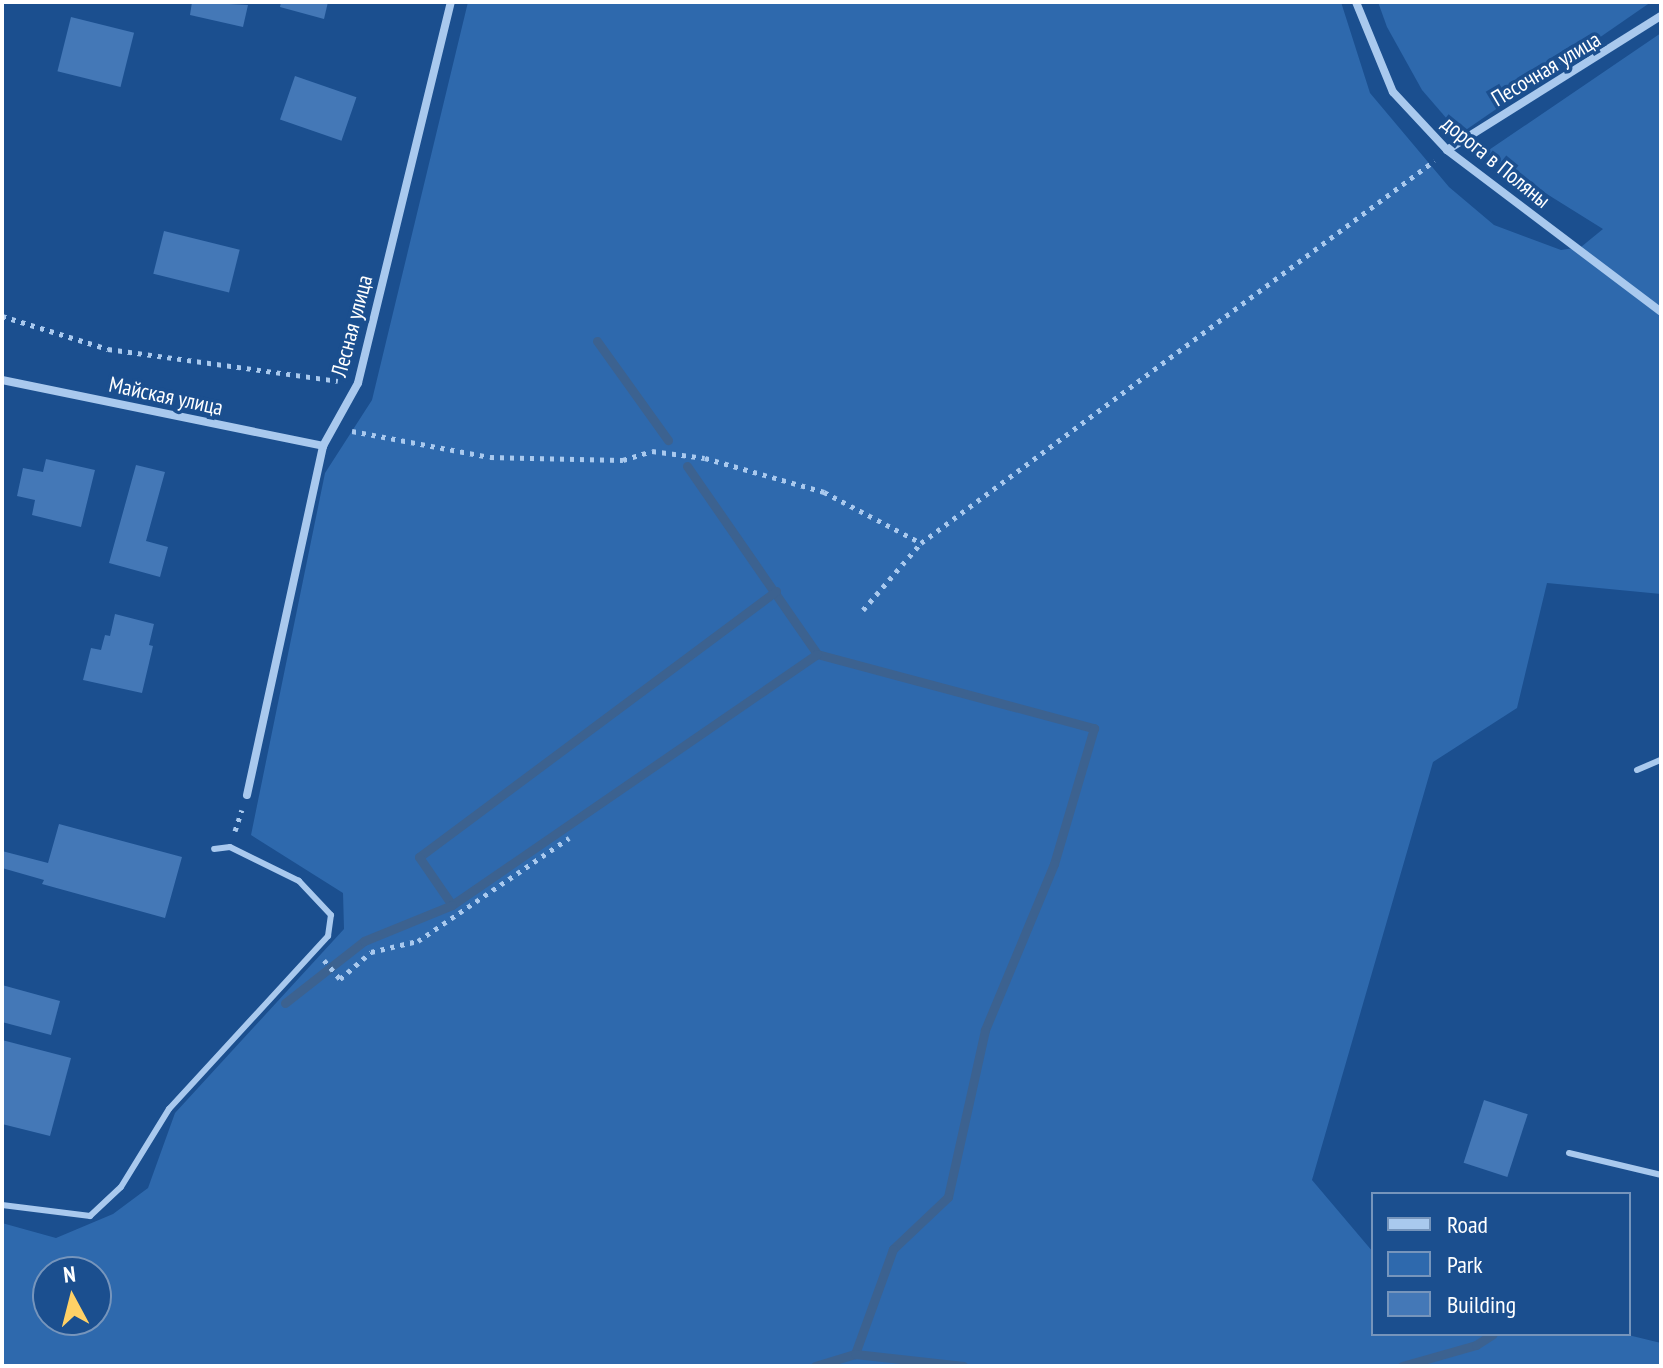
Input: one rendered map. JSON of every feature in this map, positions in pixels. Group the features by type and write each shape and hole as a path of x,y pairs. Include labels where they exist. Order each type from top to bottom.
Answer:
{"street":[{"name":"Лесная улица","path":"247,795 323,446 358,383 451,2"},
{"name":"дорога в Поляны","path":"1356,2 1393,92 1447,150 1661,312"},
{"name":"Песочная улица","path":"1447,150 1661,16"},
{"name":"Майская улица","path":"2,380 323,446"}],"lane":[{"path":"1637,770 1661,760"},
{"path":"2,1205 90,1216 121,1187 169,1109 328,936 331,915 299,881 230,847 214,849"},
{"path":"1569,1153 1661,1175"}],"path":[{"path":"863,610 921,543 1447,150"},
{"path":"2,316 108,349 358,383"},
{"path":"335,428 490,457 623,460 652,451 705,458 824,492 921,543"},
{"path":"230,847 247,795"},
{"path":"324,959 340,979 371,952 418,941 569,838"}],"green space":[{"path":"468,2 1341,2 1370,93 1449,187 1494,225 1561,250 1581,247 1603,229 1483,154 1661,33 1661,594 1547,583 1517,708 1433,762 1312,1180 1371,1250 1371,1336 1631,1336 1661,1343 1661,1366 2,1366 2,1223 56,1238 113,1214 148,1188 175,1113 344,929 343,893 251,835 325,473 372,400"},
{"path":"1378,2 1651,2 1460,134 1422,90 1387,27"}],"building":[{"path":"192,2 248,5 243,27 190,15"},
{"path":"281,2 328,2 324,19 280,7"},
{"path":"71,17 134,33 121,87 57,71"},
{"path":"295,76 356,97 341,141 280,119"},
{"path":"164,231 240,250 229,293 153,274"},
{"path":"46,459 95,470 81,527 32,515 35,500 17,496 23,468 43,472"},
{"path":"136,465 165,472 146,541 168,547 160,577 109,563"},
{"path":"115,614 154,624 149,645 153,646 142,693 83,680 91,648 101,650 105,635 110,636"},
{"path":"59,824 182,857 165,918 42,884 44,880 2,868 2,851 48,863"},
{"path":"2,985 60,1001 51,1035 2,1022"},
{"path":"2,1040 71,1058 50,1136 2,1124"},
{"path":"1484,1100 1528,1114 1507,1177 1464,1163"}],"waterway":[{"path":"597,341 668,440"},
{"path":"687,466 817,654 1094,728 1054,864 985,1030 948,1197 893,1249 855,1354"},
{"path":"776,591 419,857 452,905 817,654"},
{"path":"285,1003 364,941 452,905"},
{"path":"1402,1366 1476,1345 1490,1336"},
{"path":"815,1366 855,1354 963,1366"}]}
